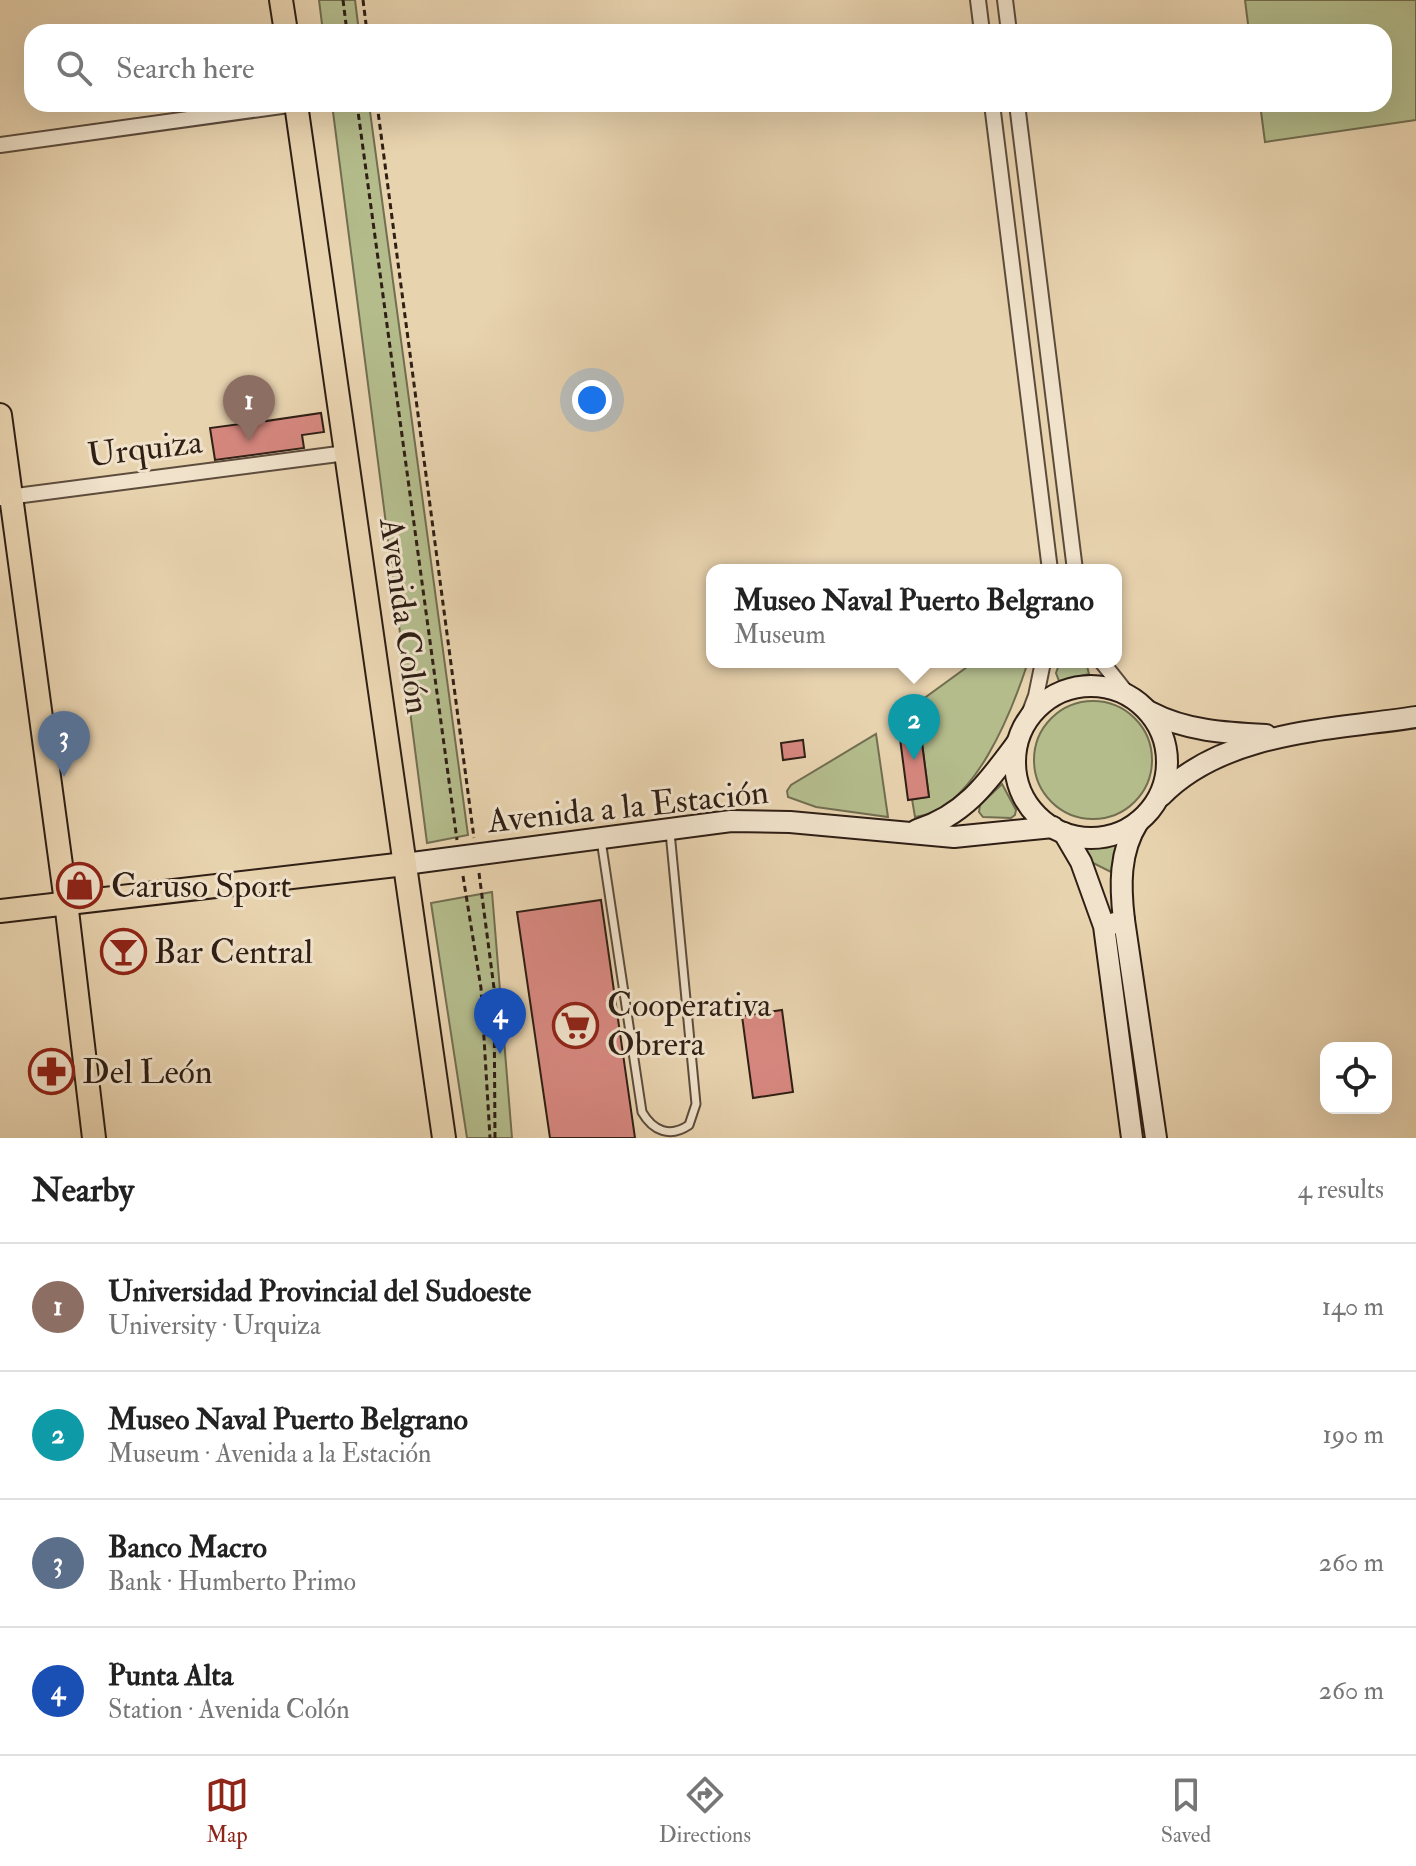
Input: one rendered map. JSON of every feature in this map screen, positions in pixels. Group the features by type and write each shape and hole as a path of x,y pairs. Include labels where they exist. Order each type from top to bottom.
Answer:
{"main road":[{"path":"281,0 285,24"},
{"name":"Avenida Colón","path":"297,112 444,1138"},
{"path":"0,415 6,498 66,902 94,1138"},
{"path":"0,911 405,864"}],"street":[{"path":"978,0 981,24"},
{"path":"1005,0 1008,24"},
{"path":"0,145 238,112"},
{"path":"993,112 1049,564"},
{"path":"1018,112 1074,564"},
{"name":"Urquiza","path":"6,498 346,453"},
{"path":"1042,668 1036,696 1020,735 1015,766 1021,789 1033,811 1058,830 1081,862 1114,923 1156,1138"},
{"path":"1107,668 1159,728 1167,752 1166,776 1158,799"},
{"path":"905,834 944,821 956,813 986,782 1039,706 1064,691 1102,687 1137,702 1164,719 1214,732 1290,736"},
{"path":"1132,1138 1114,923 1123,861 1138,822 1175,781 1207,762 1245,747 1290,736 1416,717"},
{"name":"Avenida a la Estación","path":"405,864 731,821 954,837 1058,830"},
{"path":"1058,830 1090,838 1102,837 1138,822"}],"lane":[{"path":"601,838 642,1112 656,1129 672,1133 689,1125 696,1104 670,829"}],"path":[{"path":"343,0 346,24"},
{"path":"363,0 366,24"},
{"path":"358,112 447,776 468,856 494,988 493,1138"},
{"path":"378,112 468,856 493,1138"}],"green space":[{"path":"319,0 355,0 358,24 322,24"},
{"path":"1245,0 1416,0 1416,120 1265,142 1261,112 1392,112 1392,24 1248,24"},
{"path":"333,112 370,112 468,835 427,843"},
{"path":"966,668 1026,668 988,756 955,797 936,811 915,817 912,799 929,797 919,720 898,723 897,718"},
{"path":"1058,668 1088,668 1089,674 1059,681"},
{"path":"1093,701 1116,705 1135,718 1148,737 1152,760 1148,783 1135,802 1116,815 1093,819 1070,815 1051,802 1038,783 1034,760 1038,737 1051,718 1070,705"},
{"path":"876,734 888,817 816,807 788,797 787,791 791,785"},
{"path":"1002,784 1016,810 1015,815 1011,818 983,817 979,812 980,805"},
{"path":"1114,842 1117,845 1111,872 1091,862 1084,852 1089,845"},
{"path":"492,892 512,1138 467,1138 431,903"}],"building":[{"path":"265,413 266,421 321,413 324,432 302,435 304,448 215,460 210,428 248,423 247,416"},
{"path":"919,720 929,797 908,800 898,723"},
{"path":"803,740 805,757 783,760 781,743"},
{"name":"Cooperativa Obrera","path":"601,900 635,1138 550,1138 517,912"},
{"path":"782,1010 793,1092 753,1098 742,1016"}],"place":[{"name":"Universidad Provincial del Sudoeste","path":"249,441"},
{"name":"Museo Naval Puerto Belgrano","path":"914,760"},
{"name":"Banco Macro","path":"64,777"},
{"name":"Caruso Sport","path":"80,886"},
{"name":"Bar Central","path":"123,952"},
{"name":"Cooperativa Obrera","path":"576,1025"},
{"name":"Punta Alta","path":"500,1054"},
{"name":"Del León","path":"51,1072"}]}
